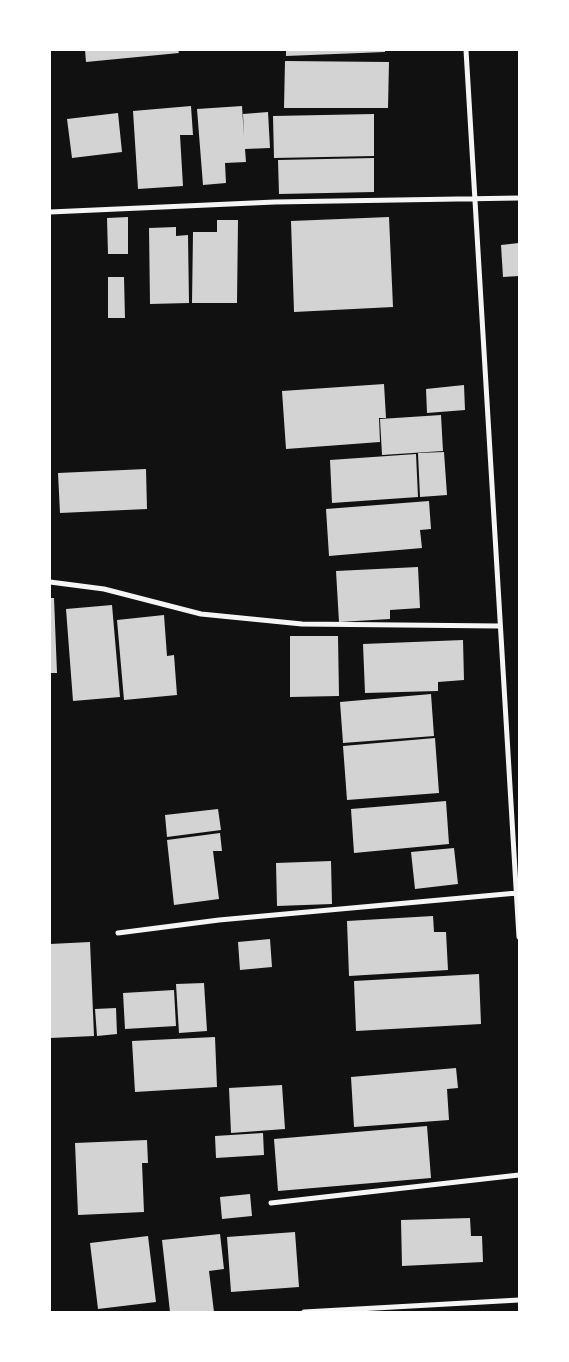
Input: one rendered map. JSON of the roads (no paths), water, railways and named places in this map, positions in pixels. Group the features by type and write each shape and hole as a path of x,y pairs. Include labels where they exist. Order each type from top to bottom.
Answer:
{"street":[{"path":"466,50 519,937"},
{"path":"50,212 276,202 519,198"},
{"path":"50,582 104,589 201,614 302,624 499,626"},
{"path":"118,933 219,920 517,893"},
{"path":"271,1203 519,1175"},
{"path":"304,1312 519,1300"}]}
